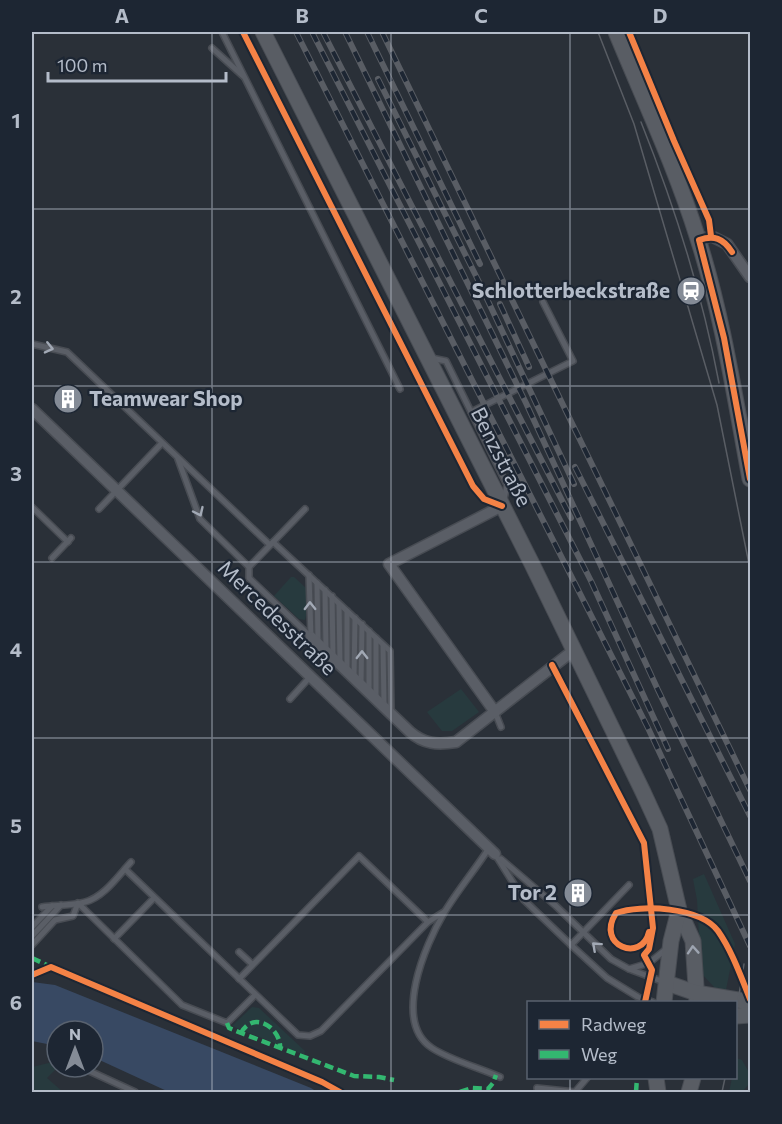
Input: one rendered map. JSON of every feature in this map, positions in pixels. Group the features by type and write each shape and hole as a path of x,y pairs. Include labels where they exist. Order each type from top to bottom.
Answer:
{"main road":[{"name":"Benzstraße","path":"263,32 574,650 660,829 679,910 693,941 696,998"},
{"path":"616,32 699,240 746,428 750,479"},
{"name":"Benzstraße","path":"664,1001 671,941 679,910"},
{"path":"667,983 696,998 736,1001"}],"street":[{"path":"699,240 711,236 727,244 750,277"},
{"name":"Mercedesstraße","path":"32,409 492,851"},
{"path":"497,716 388,564 502,506"},
{"path":"351,675 419,740 441,745 456,742 497,716 574,650"}],"lane":[{"path":"222,32 400,389"},
{"path":"212,48 246,79"},
{"path":"471,412 573,361 543,302"},
{"path":"32,344 67,352 177,458 271,544 284,552 325,589 390,651 351,675"},
{"path":"427,358 446,361 507,485 502,506"},
{"path":"99,509 162,443"},
{"path":"177,458 200,519 249,567"},
{"path":"32,507 70,540 52,558"},
{"path":"305,509 249,567 249,578 351,675"},
{"path":"309,575 351,675"},
{"path":"317,582 351,675"},
{"path":"325,589 351,675"},
{"path":"332,596 351,675"},
{"path":"339,603 351,675"},
{"path":"347,610 351,675"},
{"path":"351,675 355,618"},
{"path":"351,675 362,624"},
{"path":"351,675 369,631"},
{"path":"351,675 376,638"},
{"path":"351,675 383,645"},
{"path":"290,699 310,677"},
{"path":"497,716 507,722"},
{"path":"497,716 501,727"},
{"path":"492,851 444,912 428,944 418,975 413,1023 431,1048 500,1077"},
{"name":"Mercedesstraße","path":"492,851 556,906 581,933 611,958 629,969 667,983"},
{"name":"Mercedesstraße","path":"492,851 524,900 570,945 607,978 638,997 649,1001"},
{"path":"238,979 358,856 428,922"},
{"path":"42,907 78,903 96,898 131,862"},
{"path":"125,869 298,1035 310,1036 321,1031 428,922 444,912"},
{"path":"570,945 629,885"},
{"path":"114,939 154,898"},
{"path":"78,903 182,1005 227,1023 255,995"},
{"path":"32,945 55,920 73,916 78,903"},
{"path":"32,936 61,905"},
{"path":"32,927 52,906"},
{"path":"629,969 649,963 661,955 671,941"},
{"path":"239,952 252,964"},
{"path":"105,1077 135,1092"},
{"path":"537,1088 553,1092 564,1089 575,1092 585,1079"}],"green space":[{"path":"291,577 306,588 305,620 299,619 274,596"},
{"path":"461,689 479,712 452,731 442,731 427,712"},
{"path":"704,874 735,944 726,990 715,988 701,973 697,900 693,879"},
{"path":"252,1007 259,1008 305,1051 304,1055 232,1026"},
{"path":"737,1058 742,1060 750,1074 750,1083 742,1092 729,1092 732,1079 737,1079"},
{"path":"45,1064 45,1079 48,1079 63,1092 32,1092 32,1067"}],"water":[{"path":"32,982 55,985 317,1092 169,1092 105,1063 105,1019 45,1019 45,1044 32,1041"}],"tram line":[{"path":"598,32 634,124 717,405 750,569"},
{"path":"641,122 686,251 719,383"},
{"path":"737,1007 744,964"},
{"path":"722,1092 725,1079"}],"railway":[{"path":"296,32 648,728 750,946"},
{"path":"312,32 591,581 668,749"},
{"path":"323,32 571,518"},
{"path":"345,32 526,403 658,690 750,881"},
{"path":"367,32 480,264"},
{"path":"382,32 750,790"},
{"path":"378,79 480,284 574,484"},
{"path":"500,304 529,367"},
{"path":"575,467 750,816"}],"marked path":[{"path":"32,958 51,967"},
{"path":"227,1023 229,1028 354,1076 394,1080"},
{"path":"241,1033 246,1026 253,1023 266,1024 277,1035 280,1049"},
{"path":"460,1092 472,1088 488,1089 496,1075"},
{"path":"636,1092 637,1079"}],"cycle path":[{"path":"243,32 473,486 484,499 502,506"},
{"path":"629,32 709,220 711,236"},
{"path":"732,252 718,239 699,240 724,338 750,479"},
{"path":"552,665 644,843 653,928 649,949 644,955 652,970 645,1001"},
{"path":"649,932 645,941 638,947 622,947 615,942 611,934 611,925 616,913 655,908 684,912 709,923 718,931 728,947 750,999"},
{"path":"32,975 51,967 322,1082 340,1092"}],"place":[{"name":"Schlotterbeckstraße","path":"691,291"},
{"name":"Teamwear Shop","path":"68,399"},
{"name":"Tor 2","path":"578,893"}]}
